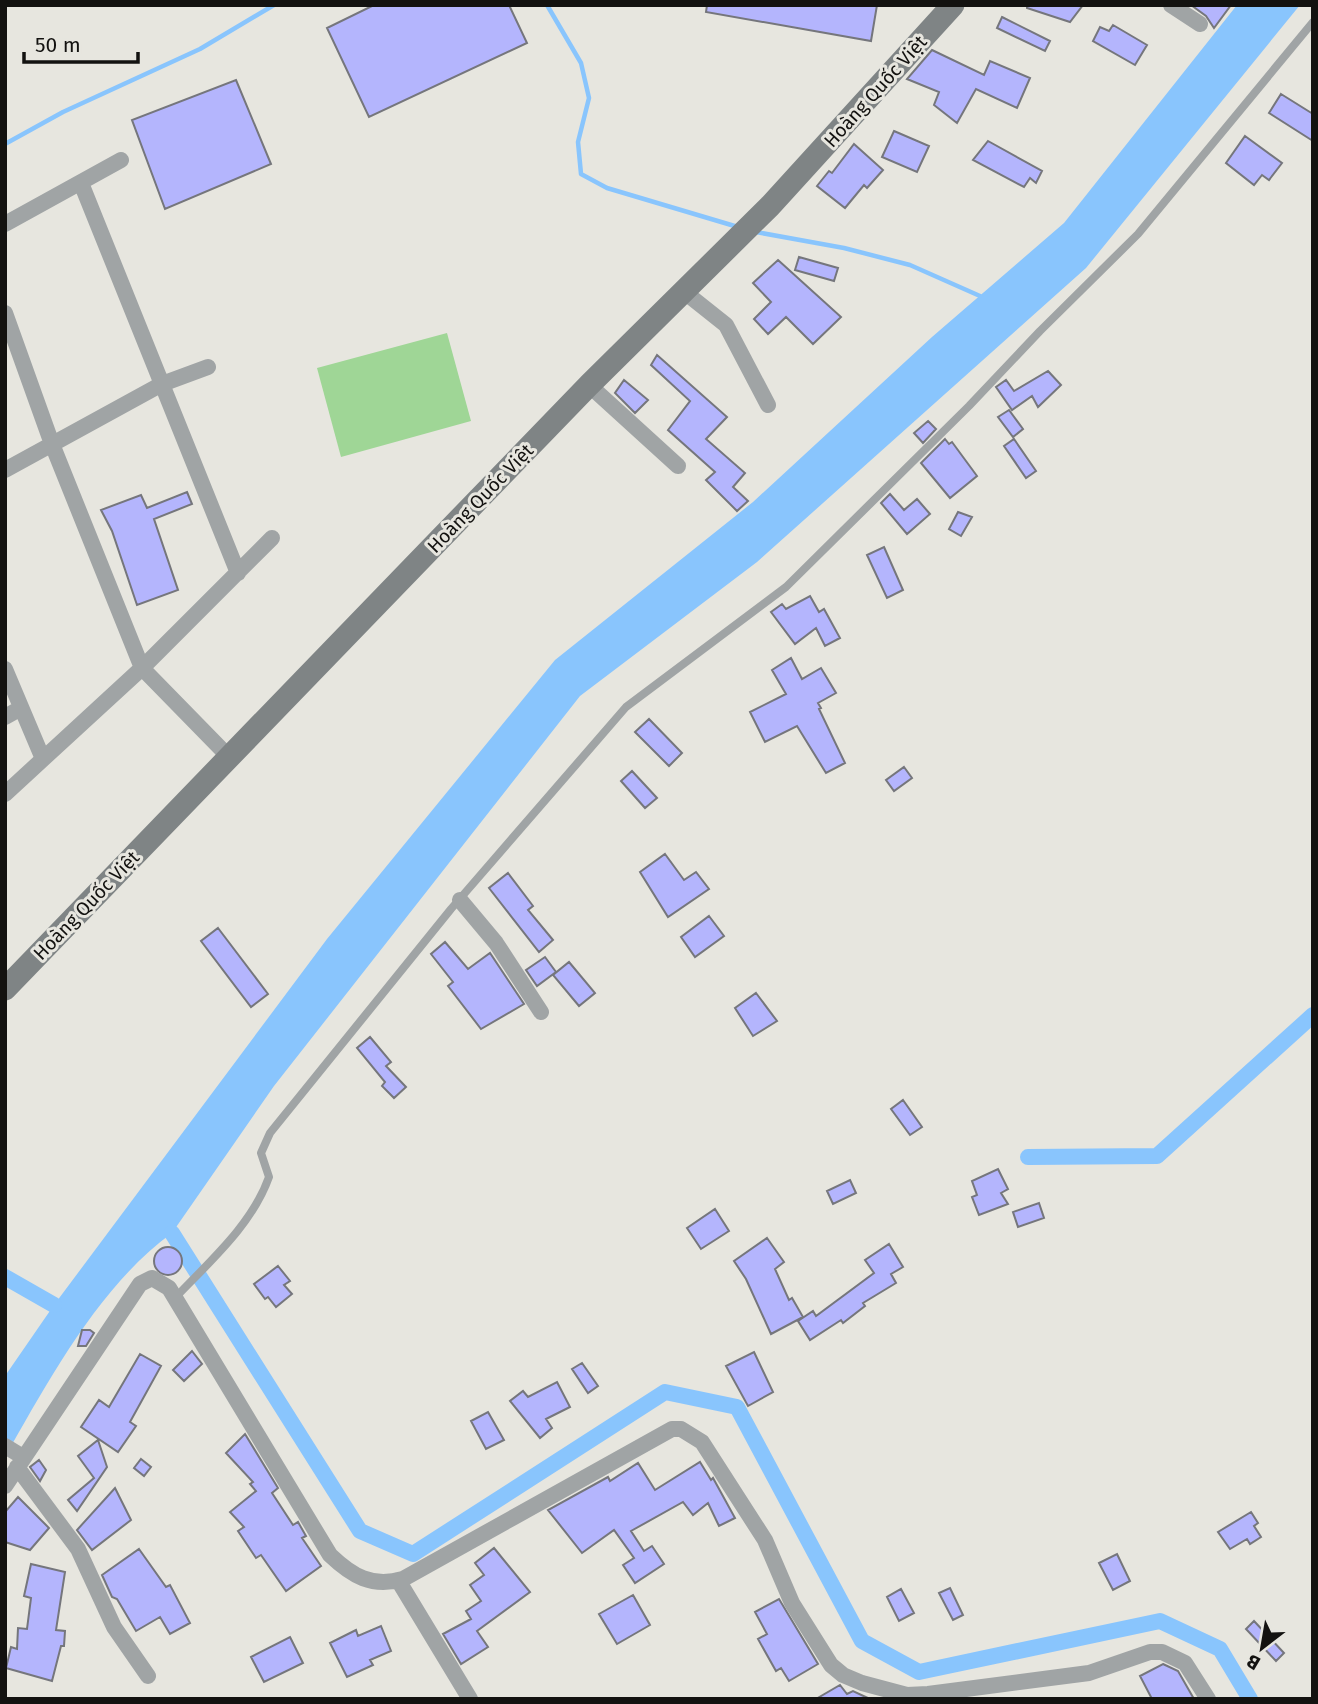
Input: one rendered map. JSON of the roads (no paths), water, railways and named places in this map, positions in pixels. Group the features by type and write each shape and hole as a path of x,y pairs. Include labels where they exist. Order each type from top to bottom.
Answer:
{"street":[{"name":"Hoàng Quốc Việt","path":"5,989 589,385 682,290 771,206 953,5"},
{"path":"1171,5 1200,24"},
{"path":"5,224 121,160"},
{"path":"81,183 238,572"},
{"path":"682,290 726,325 768,405"},
{"path":"5,313 52,444 142,668 230,758"},
{"path":"5,470 162,384 208,368"},
{"path":"589,385 678,466"},
{"path":"5,794 142,668 272,538"},
{"path":"5,669 43,759"},
{"path":"5,717 22,708"},
{"path":"460,900 496,943 541,1012"},
{"path":"5,1486 15,1455 141,1284 152,1278 169,1289 175,1298 330,1555 349,1573 363,1579 385,1583 398,1580 617,1458 672,1429 681,1429 702,1442 765,1540 801,1620 831,1665 843,1675 907,1695 928,1694 1089,1673 1150,1653 1162,1652 1185,1663 1208,1699"},
{"path":"15,1455 78,1549 109,1619 148,1676"},
{"path":"398,1580 470,1699"}],"lane":[{"path":"175,1298 239,1229 263,1191 269,1177 261,1153 270,1133 330,1055 626,707 786,587 1138,234 1313,22"}],"water":[{"path":"1237,5 1300,5 1086,268 757,562 580,696 274,1086 172,1233 146,1254 99,1307 58,1366 5,1457 5,1376 54,1305 327,939 555,660 753,502 932,337 1064,223"}],"waterway":[{"path":"5,144 63,112 200,49 274,5"},
{"path":"547,5 581,63 589,98 578,142 581,174 607,188 738,227"},
{"path":"756,232 844,248 910,265 980,296"},
{"path":"1028,1157 1157,1156 1313,1015"},
{"path":"172,1233 360,1531 413,1554 665,1392 737,1407 862,1641 919,1672 1160,1621 1220,1649 1250,1699"},
{"path":"5,1277 54,1305"}]}
